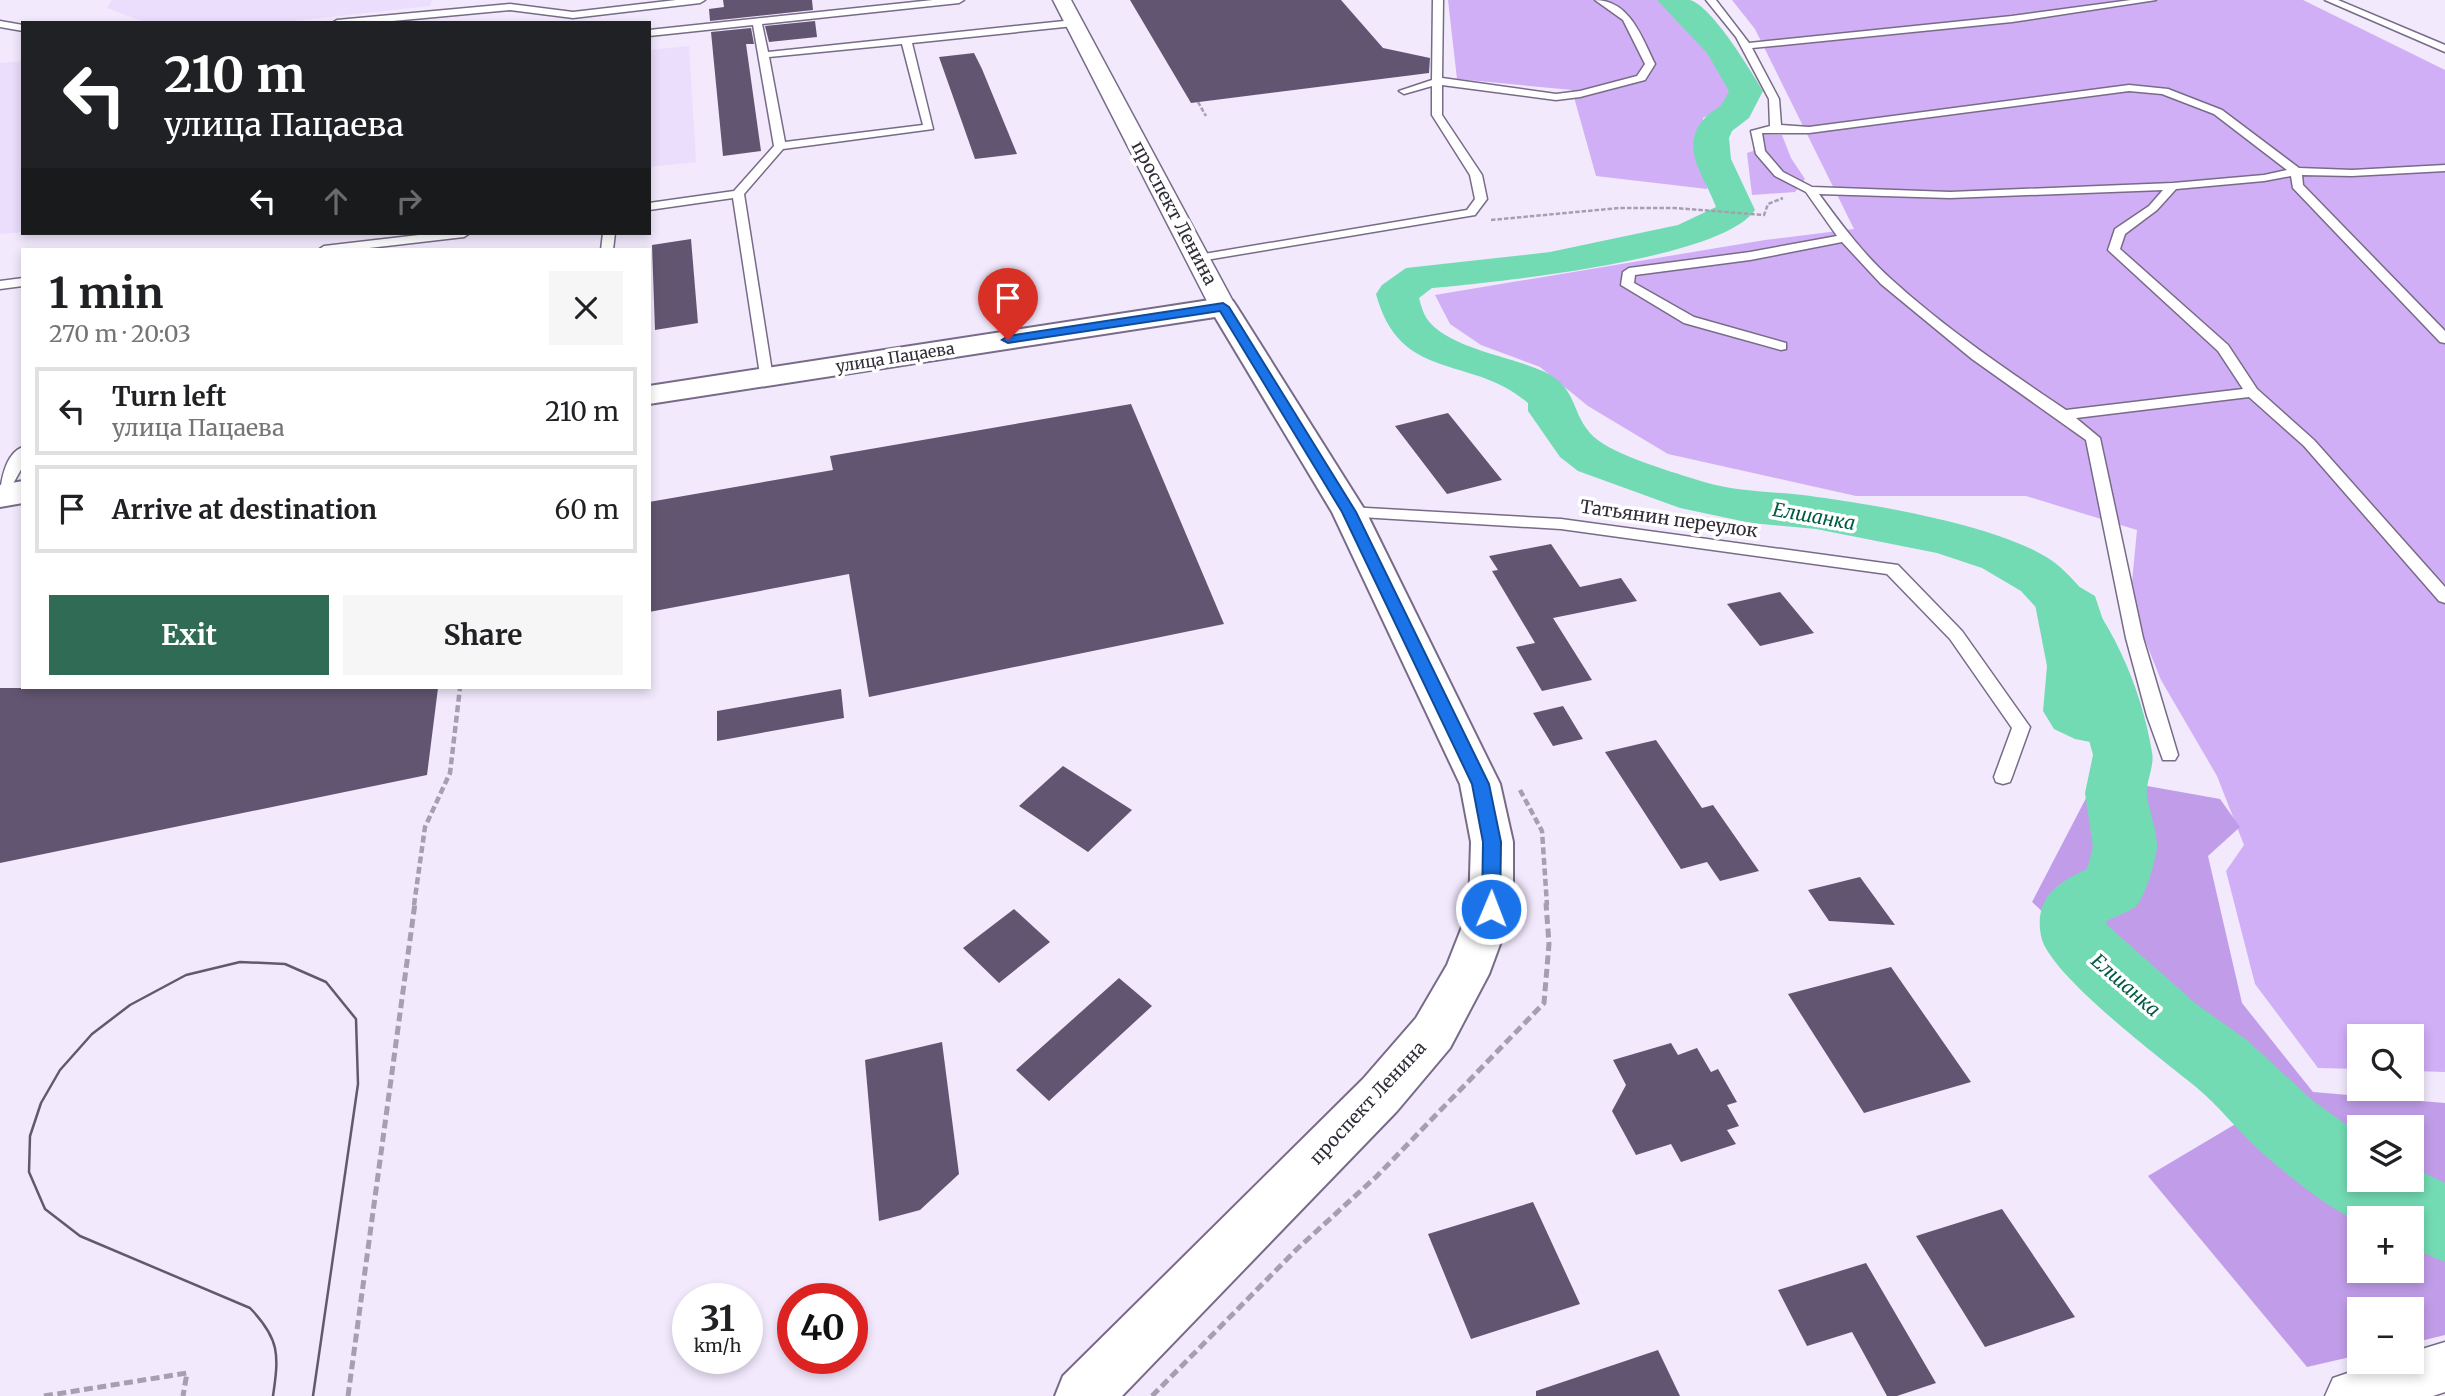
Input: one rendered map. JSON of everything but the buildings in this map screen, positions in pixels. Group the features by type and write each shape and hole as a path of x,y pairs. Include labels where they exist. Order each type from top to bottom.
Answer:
{"street":[{"name":"проспект Ленина","path":"1062,0 1223,307 1349,512 1480,784 1492,842 1491,909 1466,974 1424,1043 1380,1096 1083,1396"},
{"name":"улица Пацаева","path":"651,396 1223,307"},
{"path":"0,496 21,492"},
{"path":"2351,1396 2445,1367"}],"lane":[{"path":"386,21 510,8 573,19 699,0"},
{"path":"651,33 757,21 786,13 959,0"},
{"path":"1198,259 1471,213 1480,199 1476,175 1437,115 1438,0"},
{"path":"1404,91 1439,81 1556,97 1580,94 1641,78 1650,64 1642,43 1627,18 1600,0"},
{"path":"1711,0 1746,46 1774,99 1776,128"},
{"path":"1746,46 2012,19 2151,0"},
{"path":"2330,0 2445,49"},
{"path":"757,21 779,146"},
{"path":"764,55 1074,23"},
{"path":"0,24 21,28"},
{"path":"651,207 738,194 779,146 929,127 906,39"},
{"path":"2169,755 2147,694 2130,628 2093,438 1977,356 1885,281 1845,238 1811,192 1779,174 1760,152 1756,131 1776,128 1809,130 2129,89 2164,91 2218,112 2296,171 2297,186 2445,339"},
{"path":"1811,192 1950,195 2173,186 2264,178 2296,171 2352,173 2445,168"},
{"path":"2173,186 2153,208 2119,232 2114,250 2223,348 2252,392 2309,443 2445,597"},
{"path":"738,194 765,377"},
{"path":"364,248 451,235"},
{"path":"1781,346 1689,320 1627,285 1629,272 1750,256 1845,238"},
{"path":"0,285 21,282"},
{"path":"2063,415 2252,392"},
{"path":"0,496 21,455"},
{"name":"Татьянин переулок","path":"1349,512 1561,524 1892,569 1956,635 2021,727 2003,777"}],"path":[{"path":"1199,102 1206,116"},
{"path":"1471,213 1485,221 1610,207 1764,215 1768,204 1775,200 1811,192"},
{"path":"348,1396 425,827 450,773 460,689"},
{"path":"1152,1396 1279,1267 1377,1176 1544,1003 1549,944 1542,831 1516,783"},
{"path":"44,1396 187,1373 183,1396"}],"shaded area":[{"path":"112,0 432,0 430,6 292,21 142,21 107,8"},
{"path":"1448,0 1679,0 1738,100 1703,118 1707,189 1596,176 1572,90 1457,79"},
{"path":"1732,0 2303,0 2445,70 2445,1072 2424,1071 2424,1024 2347,1024 2347,1069 2318,1068 2255,984 2226,871 2244,845 2217,776 2161,680 2130,603 2137,530 2026,496 1856,496 1668,454 1588,406 1540,367 1481,345 1450,324 1435,295 1765,240 1854,229 1755,29"},
{"path":"689,46 696,162 651,167 651,50"},
{"path":"21,61 21,232 0,234 0,63"},
{"path":"1760,134 1782,135 1791,158 1805,179 1795,192 1752,195 1747,153 1753,151"},
{"path":"2039,563 2095,596 2106,629 2132,680 2136,709 2146,733 2146,753 2075,739 2054,729 2043,711 2047,666 2033,594 2023,583 2015,564"},
{"path":"2097,777 2220,799 2240,827 2208,856 2242,1003 2313,1092 2347,1095 2347,1101 2445,1103 2445,1335 2424,1340 2424,1297 2347,1297 2347,1358 2307,1367 2148,1176 2259,1110 2032,902"}],"waterway":[{"name":"Елшанка","path":"1672,0 1689,13 1721,49 1746,91 1740,107 1717,125 1711,138 1713,159 1736,210 1721,221 1689,234 1550,264 1421,277 1397,294 1404,319 1418,336 1438,348 1511,373 1533,384 1551,399 1551,411 1577,447 1595,460 1698,497 1751,507 1816,513 1945,538 2000,556 2040,578 2073,614 2094,655 2123,755 2116,793 2125,847 2114,886 2082,902 2072,916 2075,939 2170,1026 2223,1065 2286,1125 2363,1184 2445,1223"}],"tram line":[{"path":"273,1396 275,1348 267,1329 250,1308 80,1236 45,1209 29,1172 30,1136 41,1103 60,1070 92,1034 130,1005 186,975 240,962 285,964 326,982 356,1019 358,1084 313,1396"}],"route":[{"path":"1008,340 1223,307 1349,512 1453,723 1480,784 1492,842 1491,909"}]}
